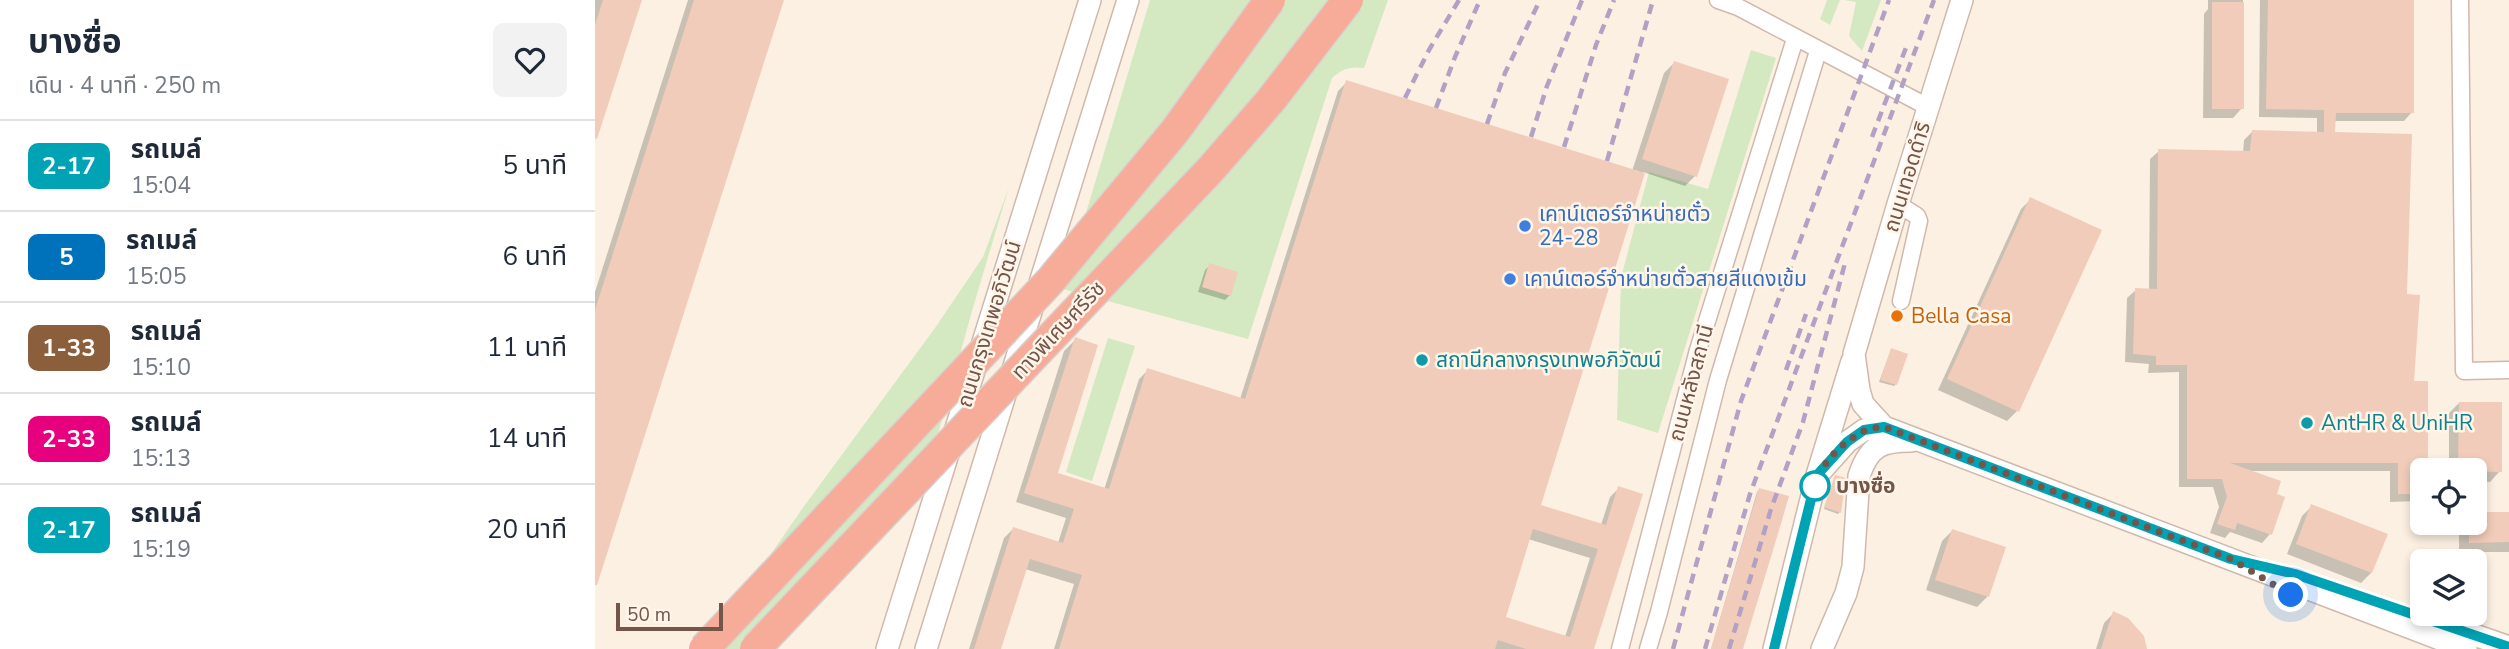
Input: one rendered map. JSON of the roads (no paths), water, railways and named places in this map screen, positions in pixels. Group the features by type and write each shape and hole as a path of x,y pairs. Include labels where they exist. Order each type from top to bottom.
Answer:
{"highway":[{"name":"ทางพิเศษศรีรัช","path":"703,649 1051,280 1175,131 1270,0"},
{"name":"ทางพิเศษศรีรัช","path":"755,649 1211,169 1271,100 1349,0"}],"street":[{"name":"ถนนกรุงเทพอภิวัฒน์","path":"887,649 1090,0"},
{"name":"ถนนกรุงเทพอภิวัฒน์","path":"926,649 1128,0"},
{"path":"1718,0 1734,4 1795,39 1929,107"},
{"name":"ถนนเทอดดำริ","path":"1774,649 1817,475 1962,0"},
{"path":"2460,0 2465,371 2509,370"},
{"name":"ถนนหลังสถานี","path":"1620,649 1698,350 1795,39"},
{"name":"ถนนหลังสถานี","path":"1648,649 1718,380 1818,51"},
{"path":"1898,204 1917,216 1919,221 1901,301"},
{"name":"ถนนเทอดดำริ","path":"1854,354 1863,404 1884,427"},
{"path":"1884,427 2466,649"},
{"name":"ถนนเทอดดำริ","path":"1817,475 1847,442 1864,430 1884,427"},
{"path":"1822,649 1846,593 1853,567 1859,476 1864,462 1872,450 1884,443 1917,441"},
{"path":"2236,561 2295,574 2509,648"},
{"path":"2236,561 2291,595 2438,649"}],"railway":[{"path":"1405,98 1429,50 1459,0"},
{"path":"1436,108 1480,0"},
{"path":"1487,124 1505,73 1540,0"},
{"path":"1531,137 1547,86 1582,0"},
{"path":"1564,147 1596,45 1614,0"},
{"path":"1607,161 1653,0"},
{"path":"1673,649 1741,401 1889,0"},
{"path":"1705,649 1750,494 1934,0"},
{"path":"1872,137 1907,45"},
{"path":"1729,649 1771,509 1803,422 1845,263"},
{"path":"1786,370 1806,314"}],"place":[{"name":"เคาน์เตอร์จำหน่ายตั๋ว 24-28","path":"1525,226"},
{"name":"เคาน์เตอร์จำหน่ายตั๋วสายสีแดงเข้ม","path":"1510,279"},
{"name":"Bella Casa","path":"1897,316"},
{"name":"สถานีกลางกรุงเทพอภิวัฒน์","path":"1422,360"},
{"name":"AntHR & UniHR","path":"2307,423"},
{"name":"บางซื่อ","path":"1815,486"}]}
